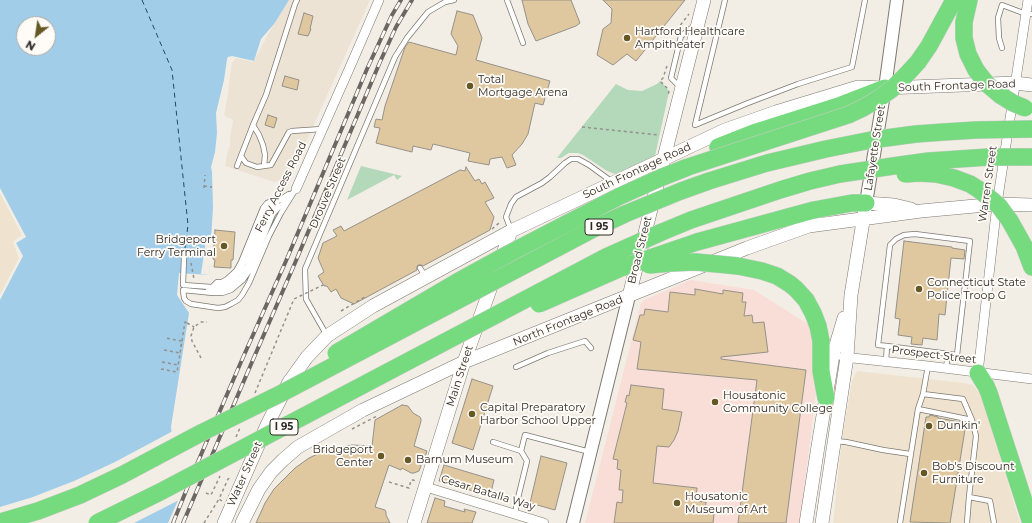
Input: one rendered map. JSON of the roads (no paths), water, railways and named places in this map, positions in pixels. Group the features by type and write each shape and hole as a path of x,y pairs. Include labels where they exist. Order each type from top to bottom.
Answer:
{"highway":[{"path":"615,190 660,178 688,167 830,121 852,113 878,100 892,89 918,62 929,46 954,0"},
{"path":"969,0 964,22 964,38 968,54 976,70 987,84 1000,95 1013,103 1029,109"},
{"path":"201,434 266,393 615,190 681,164 743,136 841,105 885,88"},
{"name":"I 95","path":"0,522 51,506 128,472 282,393 597,227 681,191 716,178 767,163 871,140 916,134 983,129 1032,129"},
{"name":"I 95","path":"97,523 160,492 592,264 634,244 691,220 751,199 810,181 840,174 929,161 989,157 1032,157"},
{"path":"751,199 882,176 908,173 928,173 954,178 974,187 995,203 1010,221 1024,246 1032,267"},
{"path":"470,328 536,305 639,261 697,242 814,210 852,203 865,211"},
{"path":"585,283 631,269 660,264 696,262 719,263 762,270 777,276 796,289 806,300 813,313 818,326 821,341 821,371 826,398"},
{"path":"978,373 989,393 1031,523"}],"main road":[{"name":"Broad Street","path":"629,296 704,0"},
{"name":"South Frontage Road","path":"289,382 307,357 327,336 423,272 506,227 615,190 664,158 725,130 858,86 885,88 1015,83 1032,85"},
{"name":"North Frontage Road","path":"252,503 259,489 271,472 298,447 363,410 464,362 747,248 809,226 894,205 921,211 997,204 1029,204"},
{"name":"Lafayette Street","path":"822,523 847,357 851,295 865,211"},
{"name":"Main Street","path":"414,523 422,484 464,362 506,227"},
{"name":"Lafayette Street","path":"806,523 833,355 851,295"},
{"name":"Water Street","path":"224,523 267,425 289,382"},
{"path":"819,440 834,441"},
{"name":"Water Street","path":"242,523 252,503"}],"street":[{"name":"Ferry Access Road","path":"296,190 379,0"},
{"name":"Lafayette Street","path":"865,211 885,88 897,0"},
{"name":"Warren Street","path":"978,373 997,204 1015,83 1029,14 1028,0"},
{"name":"Broad Street","path":"573,523 629,296"},
{"name":"Prospect Street","path":"833,355 1032,379"},
{"name":"Cesar Batalla Way","path":"422,484 515,519 544,523"}],"lane":[{"path":"237,166 266,95 297,0"},
{"name":"Drouve Street","path":"327,336 306,298 305,269 395,57 407,38 428,12 445,2 454,0"},
{"path":"507,0 522,43"},
{"path":"725,0 695,125 792,86 852,67 865,0"},
{"path":"1002,48 999,38 998,18 1002,5 1029,14"},
{"path":"253,125 263,145 264,166"},
{"path":"241,156 246,163 257,167 271,165 289,132 323,129"},
{"path":"506,227 506,217 511,204 516,197 546,180 571,159 578,159 589,165 615,190"},
{"path":"183,288 223,286 235,277 243,266 267,210 270,206 296,190"},
{"path":"183,288 218,294 227,292 239,284 250,270 273,214 296,190"},
{"name":"Ferry Access Road","path":"183,288 184,298 188,303 213,307 225,307 242,295 269,236 281,213 296,190"},
{"path":"915,234 970,241 957,355 887,346 878,345 890,245 896,239 915,234"},
{"path":"183,288 187,257"},
{"path":"516,367 548,353 585,341 591,348"},
{"path":"886,362 887,346"},
{"path":"946,368 948,354"},
{"path":"900,523 910,454 928,366"},
{"path":"923,394 963,399 972,420 976,436 967,523"},
{"path":"918,410 972,420"},
{"path":"521,451 525,435 590,452"},
{"path":"834,441 910,454"},
{"path":"493,442 521,451 527,461 516,506 515,519"},
{"path":"969,497 990,501 994,523"}],"water":[{"path":"0,0 289,0 274,24 261,39 254,61 234,57 229,62 222,116 228,118 217,166 212,172 213,207 209,275 179,273 177,295 189,313 171,427 180,496 168,523 0,523 0,300 23,256 16,243 26,237 0,188"}],"railway":[{"path":"173,523 367,69 392,15 401,0"},
{"path":"183,523 380,62 396,27 412,0"}],"place":[{"name":"Hartford Healthcare Ampitheater","path":"627,38"},
{"name":"Total Mortgage Arena","path":"470,86"},
{"name":"Bridgeport Ferry Terminal","path":"224,246"},
{"name":"Connecticut State Police Troop G","path":"919,289"},
{"name":"Housatonic Community College","path":"715,402"},
{"name":"Capital Preparatory Harbor School Upper","path":"472,414"},
{"name":"Dunkin'","path":"929,426"},
{"name":"Bridgeport Center","path":"381,456"},
{"name":"Barnum Museum","path":"408,460"},
{"name":"Bob's Discount Furniture","path":"924,473"},
{"name":"Housatonic Museum of Art","path":"677,503"}]}
